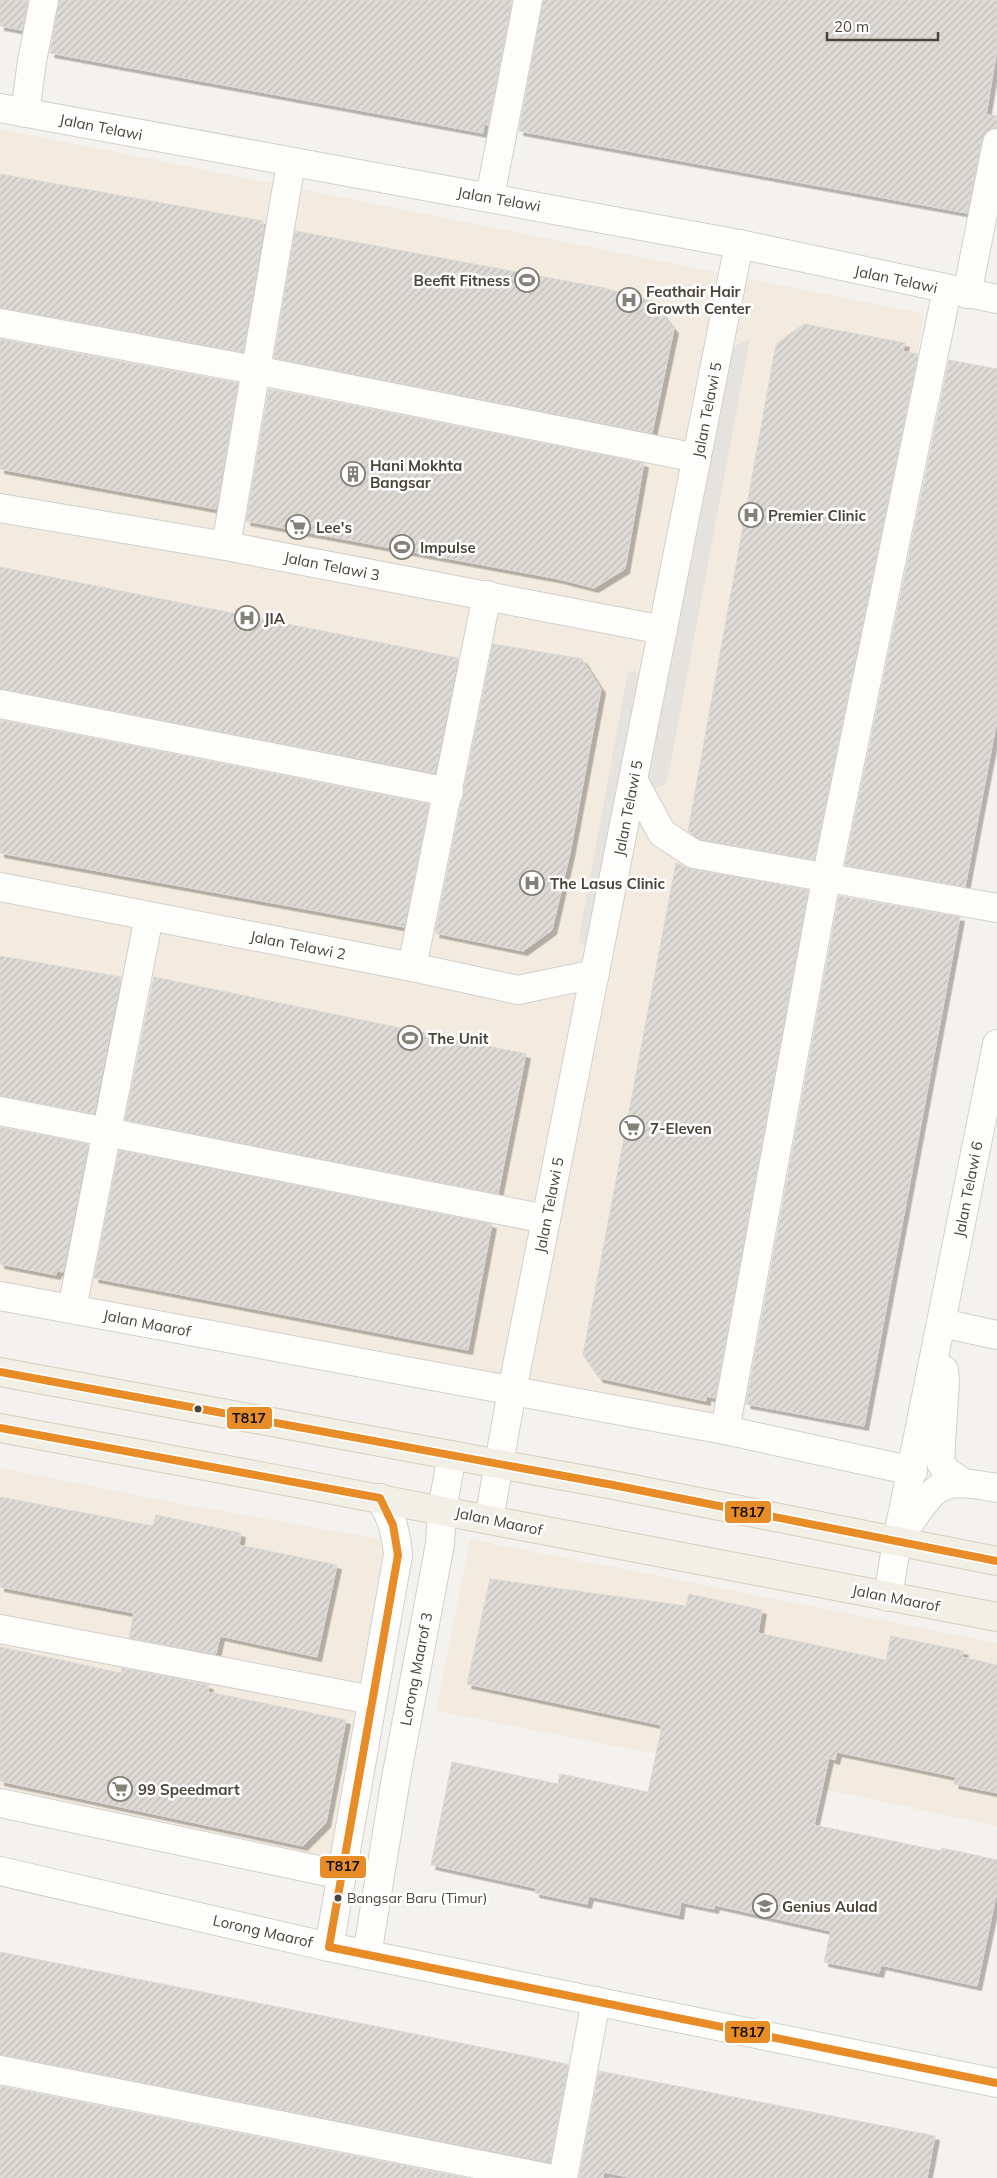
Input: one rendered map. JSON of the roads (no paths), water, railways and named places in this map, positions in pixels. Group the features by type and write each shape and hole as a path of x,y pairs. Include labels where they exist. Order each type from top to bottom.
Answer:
{"main road":[{"path":"0,1372 452,1455 997,1561"},
{"name":"Jalan Maarof","path":"0,1428 380,1498 638,1550 997,1617"}],"street":[{"path":"12,110 32,61 44,0"},
{"path":"490,197 528,0"},
{"name":"Jalan Telawi","path":"12,110 291,163 490,197 739,244 997,299"},
{"path":"724,1430 826,879 957,292 997,143"},
{"path":"226,546 254,370 291,163"},
{"name":"Jalan Telawi 5","path":"489,1519 512,1391 739,244"},
{"path":"0,323 254,370 698,458"},
{"name":"Jalan Telawi 3","path":"0,508 226,546 663,630"},
{"path":"412,967 449,792 487,595"},
{"path":"0,704 449,792"},
{"path":"634,780 662,833 694,854 997,908"},
{"name":"Jalan Telawi 2","path":"0,887 412,967 518,990 595,974"},
{"path":"72,1308 149,917"},
{"name":"Jalan Telawi 6","path":"888,1597 897,1541 913,1471 940,1328 989,1125 997,1044"},
{"path":"0,1111 546,1219"},
{"name":"Jalan Maarof","path":"0,1296 724,1430 913,1471"},
{"path":"940,1328 997,1335"},
{"name":"Jalan Telawi 6","path":"940,1328 946,1381 940,1461 946,1471 962,1482"},
{"name":"Lorong Maarof 3","path":"367,1955 378,1882 440,1544 442,1510 452,1455"},
{"path":"897,1541 923,1504 936,1490 948,1484 962,1482 997,1488"},
{"path":"329,1947 398,1554 396,1534 390,1515 380,1498"},
{"path":"0,1629 372,1700"},
{"path":"0,1803 342,1875"},
{"name":"Lorong Maarof","path":"0,1870 329,1947 997,2083"},
{"path":"563,2178 596,2001"},
{"path":"0,2070 548,2178"}],"place":[{"name":"Beefit Fitness","path":"527,280"},
{"name":"Feathair Hair Growth Center","path":"629,300"},
{"name":"Hani Mokhta Bangsar","path":"353,474"},
{"name":"Premier Clinic","path":"751,515"},
{"name":"Lee's","path":"298,527"},
{"name":"Impulse","path":"402,547"},
{"name":"JIA","path":"247,618"},
{"name":"The Lasus Clinic","path":"532,883"},
{"name":"The Unit","path":"410,1038"},
{"name":"7-Eleven","path":"632,1128"},
{"name":"99 Speedmart","path":"120,1789"},
{"name":"Bangsar Baru (Timur)","path":"338,1898"},
{"name":"Genius Aulad","path":"765,1906"}]}
